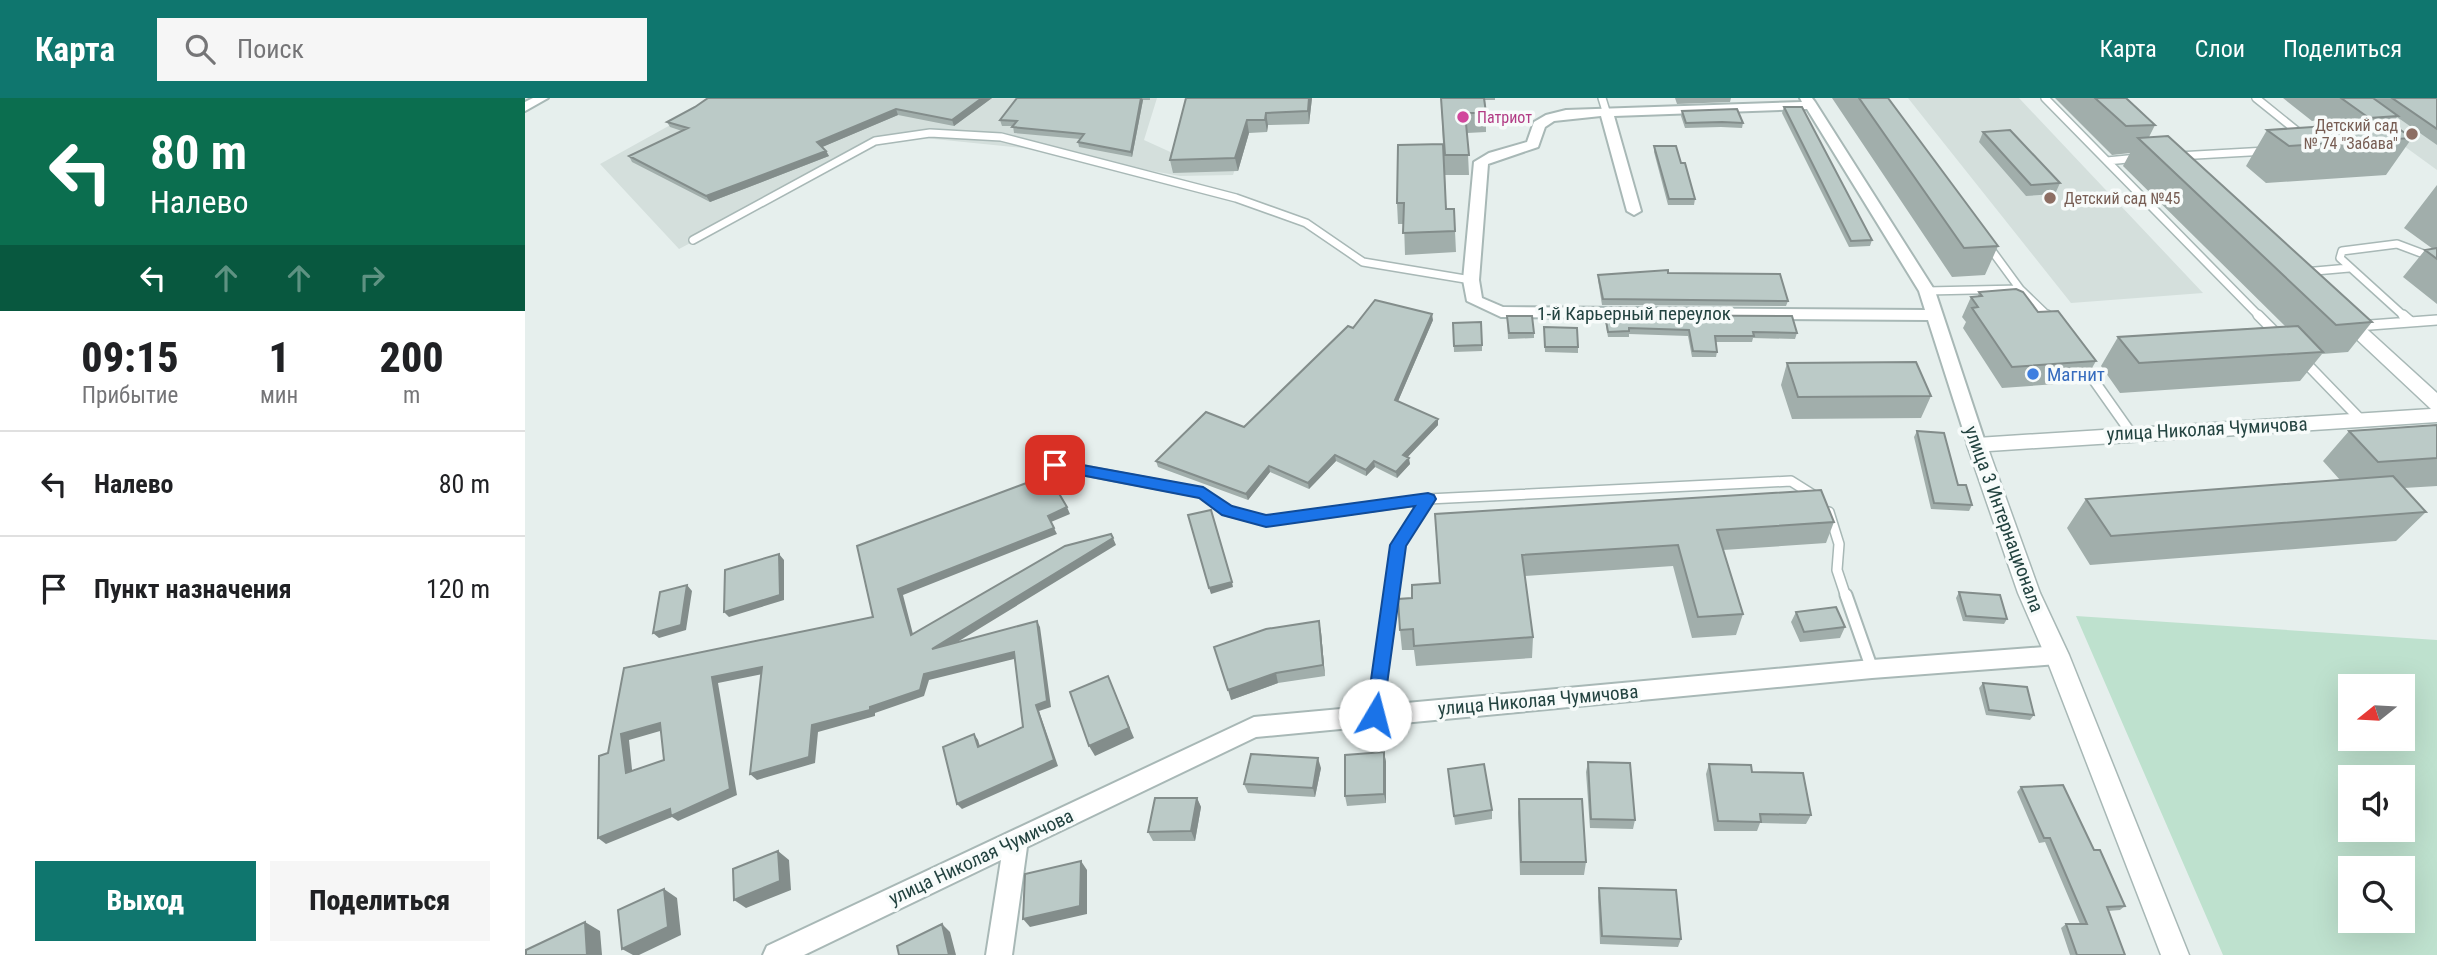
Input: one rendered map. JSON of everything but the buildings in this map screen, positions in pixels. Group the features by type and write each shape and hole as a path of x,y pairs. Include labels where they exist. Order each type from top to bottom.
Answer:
{"street":[{"path":"525,107 542,98"},
{"path":"1471,280 1481,162 1491,155 1523,150 1533,144 1539,125 1550,118 1604,105 1808,102"},
{"name":"улица 3 Интернационала","path":"1808,102 1927,291 2029,593 2057,655 2175,955"},
{"path":"1604,105 1634,211"},
{"path":"2161,154 2191,175"},
{"path":"2292,269 2437,404"},
{"name":"1-й Карьерный переулок","path":"1471,280 1475,301 1501,312 1935,315"},
{"name":"улица Николая Чумичова","path":"1977,444 2437,415"},
{"name":"улица Николая Чумичова","path":"776,955 1254,727 1872,669 2057,655"},
{"path":"999,955 1016,841"}],"lane":[{"path":"2045,98 2283,340"},
{"path":"2256,98 2308,140"},
{"path":"693,240 875,141 930,133 964,133 1001,137 1235,198 1306,223 1363,262 1471,280"},
{"path":"2107,161 2161,154 2277,150"},
{"path":"1979,233 2020,289 2057,327"},
{"path":"2411,322 2349,268 2340,258 2342,251 2397,244 2437,260"},
{"path":"2292,269 2349,268"},
{"path":"1927,291 2020,289"},
{"path":"2354,327 2437,320"},
{"path":"2293,349 2362,421"},
{"path":"2079,359 2131,433"},
{"path":"1055,465 1203,493 1227,511 1266,521 1428,499 1791,481 1814,493 1828,509 1839,544 1837,570 1872,669"},
{"path":"1375,715 1398,545 1428,499"}],"shaded area":[{"path":"714,98 1157,98 1144,140 1177,155 1238,160 1233,175 1180,176 1032,149 895,135 679,249 600,164 701,108"},
{"name":"Детский сад №45","path":"1908,98 2019,98 2203,293 2071,303"},
{"name":"Детский сад № 74 \"Забава\"","path":"2338,98 2437,98 2437,170"}],"green space":[{"path":"2076,616 2437,640 2437,955 2223,955"}],"place":[{"name":"Патриот","path":"1463,117"},
{"name":"Детский сад № 74 \"Забава\"","path":"2412,134"},
{"name":"Детский сад №45","path":"2050,198"},
{"name":"Магнит","path":"2033,374"}],"route":[{"path":"1055,465 1203,493 1227,511 1266,521 1428,499 1398,545 1375,715"}]}
